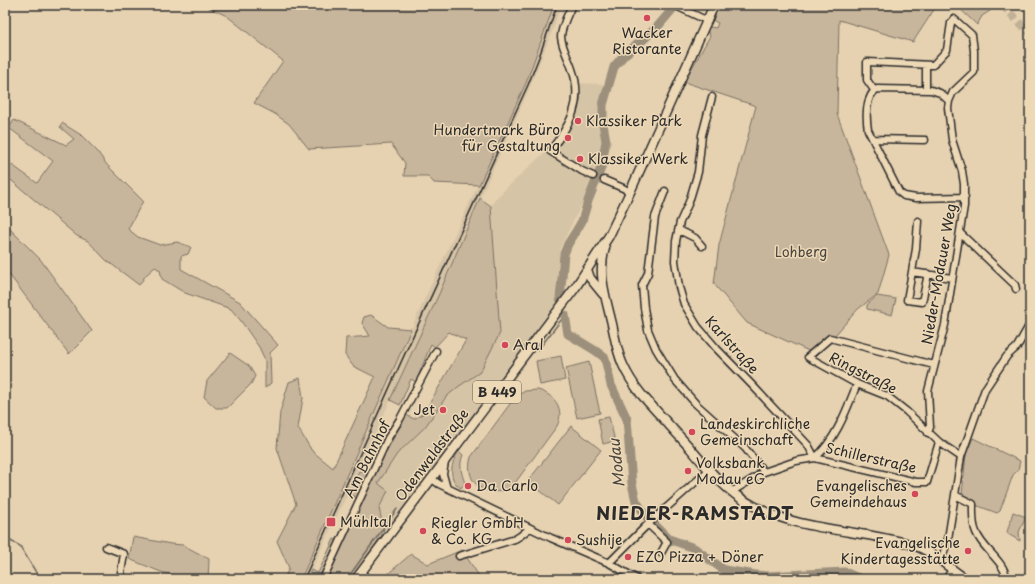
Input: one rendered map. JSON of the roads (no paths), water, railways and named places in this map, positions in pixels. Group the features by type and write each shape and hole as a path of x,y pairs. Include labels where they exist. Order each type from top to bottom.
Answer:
{"main road":[{"name":"B 449","path":"587,270 609,236 714,5"},
{"path":"609,236 602,260 599,283 605,296 618,352 623,365 630,379 641,394 708,470 750,504 781,518 820,527 871,535 914,545 929,552 966,579"},
{"path":"587,270 590,278 599,283"},
{"name":"Odenwaldstraße","path":"356,579 445,462 587,270"},
{"path":"575,288 599,283"}],"street":[{"path":"572,5 561,34 561,38 574,73 576,98 575,110 565,133 550,151 582,171 593,176"},
{"path":"674,5 708,21"},
{"path":"874,90 867,80 867,62 932,65 947,50 951,23 954,19 972,34 975,57 974,72 953,92 949,101 940,93 926,89 880,88 874,90 869,99 867,125 868,130 899,192 904,196 916,198 965,197"},
{"path":"926,65 926,89"},
{"name":"Karlstraße","path":"712,96 702,135 698,172 676,241 675,261 679,287 684,304 698,327 808,445 815,458"},
{"name":"Nieder-Modauer Weg","path":"928,433 930,427 928,391 945,325 965,197 962,171 952,140 948,117 949,101"},
{"path":"873,139 925,140"},
{"path":"604,180 630,192"},
{"path":"665,191 655,216 648,273 642,285 648,330 656,349 675,380 696,404 745,448 764,472"},
{"path":"918,222 907,300 922,302 928,274"},
{"path":"679,230 695,238 702,246"},
{"path":"960,233 1015,285 1016,289"},
{"path":"912,272 952,278"},
{"path":"941,561 948,539 961,456 985,389 1007,356 1017,347 1030,324"},
{"name":"Ringstraße","path":"934,365 830,338 808,357 857,384 887,396 906,411 939,442 961,456"},
{"name":"Am Bahnhof","path":"322,579 388,438 400,419 436,351"},
{"path":"733,491 764,472 796,461 815,458 822,452 849,404 857,384"},
{"name":"Schillerstraße","path":"815,458 916,482 927,482 939,442"},
{"path":"445,462 444,474 446,485"},
{"path":"609,564 648,524 708,470"},
{"path":"432,479 438,479 451,489"},
{"path":"432,479 439,484 530,528 609,564 636,579"},
{"path":"955,495 973,504 974,527 976,534 981,542 1001,564 1007,579"},
{"path":"648,524 667,542 661,553"},
{"path":"459,556 514,539 530,528"},
{"path":"106,547 124,554 120,579"},
{"path":"946,579 952,570"}],"waterway":[{"name":"Modau","path":"560,299 564,254 568,244 582,221 601,168 606,141 603,124 603,105 614,67 624,55 659,25 676,5"},
{"path":"538,350 565,315"},
{"name":"Modau","path":"565,315 568,334 605,358 611,385 627,419 632,484 636,501 646,516 669,539 694,548 724,570 767,576 845,572 861,579"},
{"path":"429,465 435,457 437,457"},
{"path":"347,579 397,509"},
{"path":"5,538 20,546 37,574 46,579"}],"tunnel":[{"path":"1002,5 1030,33"}],"railway":[{"path":"304,579 528,85 557,5"}],"place":[{"name":"Wacker Ristorante","path":"647,18"},
{"name":"Klassiker Park","path":"578,121"},
{"name":"Hundertmark Büro für Gestaltung","path":"568,138"},
{"name":"Klassiker Werk","path":"580,159"},
{"name":"Aral","path":"505,345"},
{"name":"Jet","path":"443,410"},
{"name":"Landeskirchliche Gemeinschaft","path":"692,432"},
{"name":"Volksbank Modau eG","path":"688,471"},
{"name":"Da Carlo","path":"468,486"},
{"name":"Evangelisches Gemeindehaus","path":"915,494"},
{"name":"Mühltal","path":"331,522"},
{"name":"Riegler GmbH & Co. KG","path":"423,531"},
{"name":"Sushije","path":"568,540"},
{"name":"Evangelische Kindertagesstätte","path":"968,551"},
{"name":"EZO Pizza + Döner","path":"628,557"}],"district":[{"name":"NIEDER-RAMSTADT","path":"695,514"}],"park label":[{"name":"Lohberg","path":"801,252"}]}
